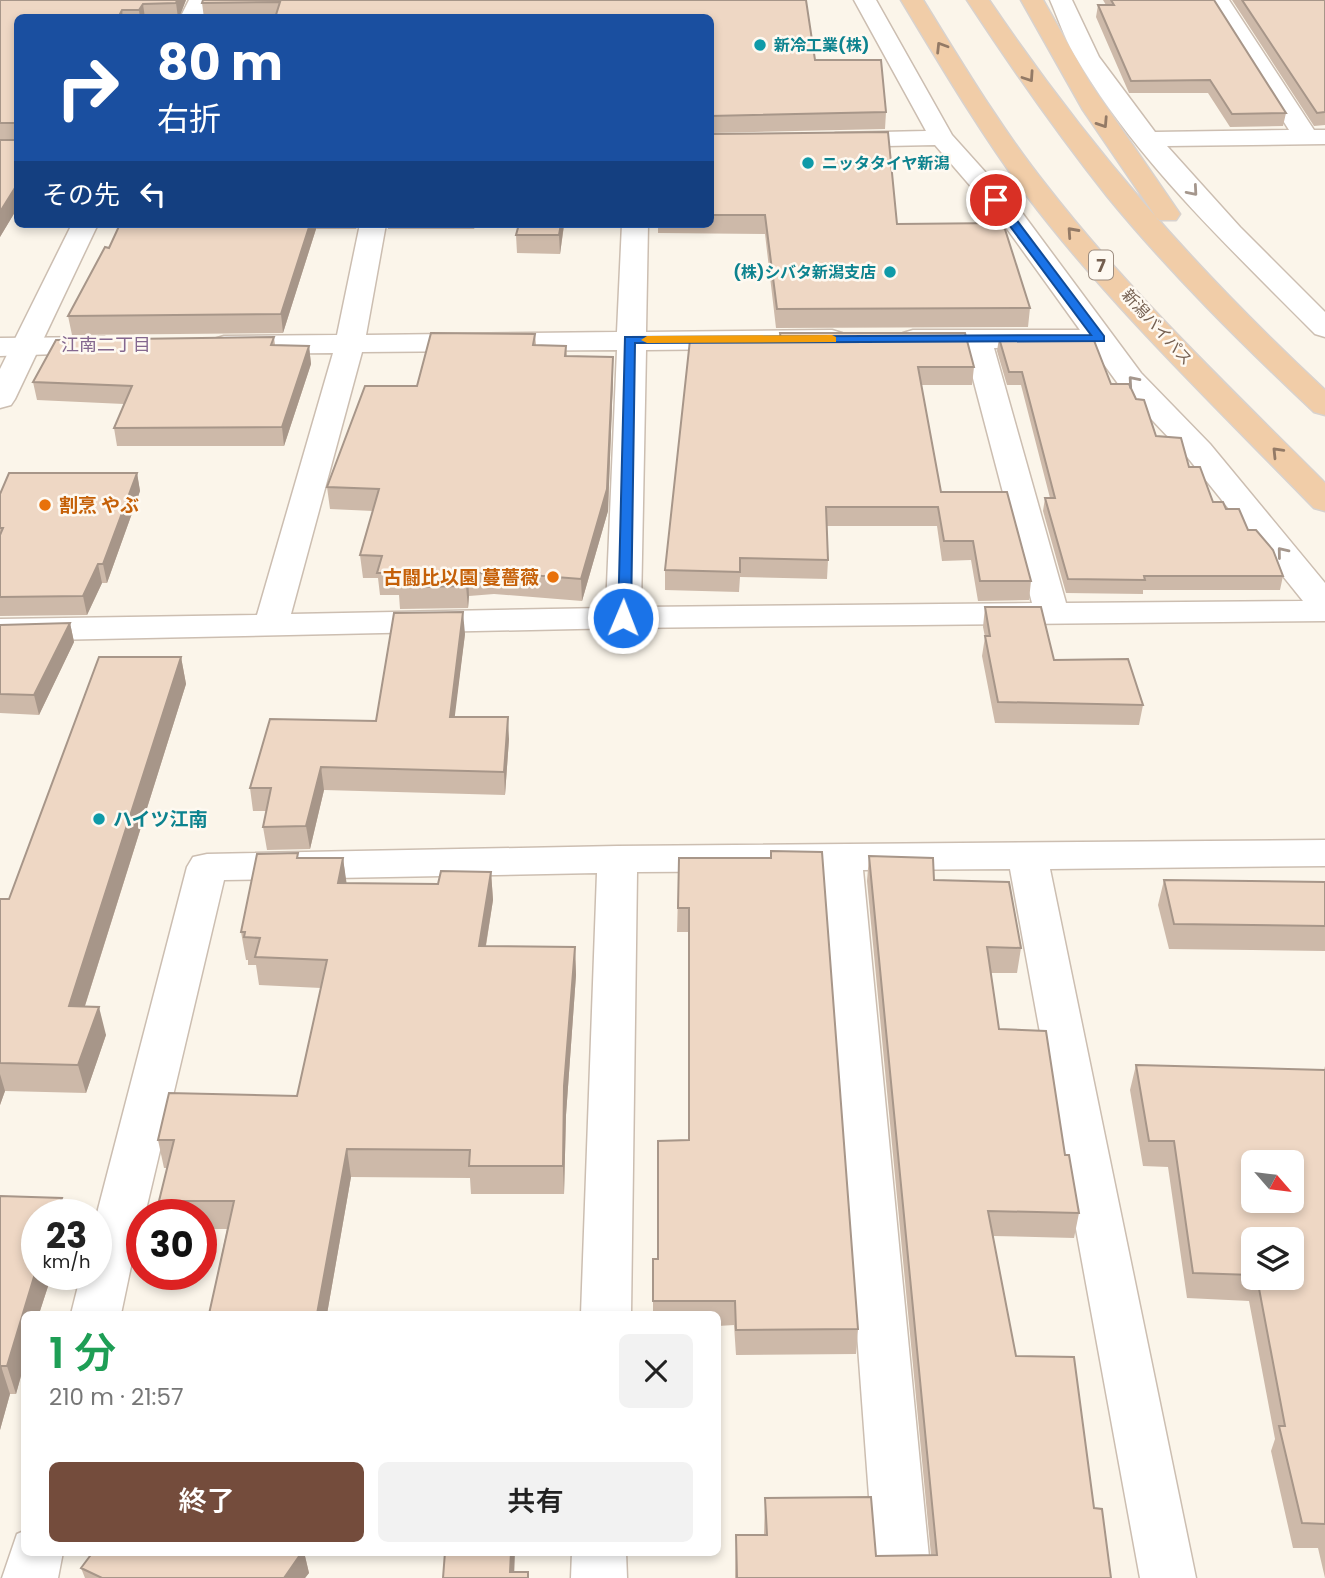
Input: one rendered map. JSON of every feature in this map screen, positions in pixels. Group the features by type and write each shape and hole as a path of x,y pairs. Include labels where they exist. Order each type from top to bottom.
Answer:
{"highway":[{"name":"新潟バイパス","path":"912,0 966,87 1056,215 1181,354 1325,501"},
{"path":"978,0 1035,86 1139,217 1262,347 1325,406"},
{"path":"1032,0 1055,47 1106,127 1262,347"}],"street":[{"path":"865,0 942,138 1014,220 1130,379 1199,451 1325,605"},
{"path":"1061,0 1087,56 1148,139 1233,236 1325,328"},
{"path":"1218,0 1315,137"},
{"path":"1148,139 1315,137"},
{"path":"806,141 942,138"},
{"path":"0,399 13,347 83,228"},
{"path":"271,625 350,343 372,228"},
{"path":"623,618 629,340 635,228"},
{"path":"201,345 1100,338"},
{"path":"977,339 1052,614"},
{"path":"13,347 133,346"},
{"path":"0,631 623,618 1325,611"},
{"path":"97,1311 207,867 617,859 1325,853"},
{"path":"1027,855 1168,1578"},
{"path":"842,858 903,1578"},
{"path":"606,1311 617,859"},
{"path":"30,1578 35,1556"},
{"path":"599,1556 599,1578"}],"building":[{"path":"0,0 177,0 176,3 143,4 139,10 122,10 120,14 14,14 14,123 0,123"},
{"path":"203,0 806,0 815,60 881,60 886,112 714,116 714,14 276,14 280,2 202,3"},
{"path":"1111,0 1214,0 1286,113 1232,114 1210,80 1131,81 1098,5 1114,5"},
{"path":"1242,0 1325,0 1325,112 1317,113"},
{"path":"888,132 897,224 1003,223 1030,308 777,309 765,215 714,215 714,134"},
{"path":"0,140 14,140 14,189 0,212"},
{"path":"118,228 309,228 281,314 68,316 105,247 109,248"},
{"path":"518,228 560,228 559,235 516,235"},
{"path":"431,333 535,334 533,345 566,346 565,356 613,357 607,489 581,579 493,572 468,574 466,586 398,587 401,573 377,573 382,556 360,555 379,489 327,487 365,386 417,386"},
{"path":"780,333 965,333 974,367 918,367 941,492 1007,492 1031,581 980,581 973,541 944,541 938,507 826,507 828,560 740,558 740,572 665,570 690,340 781,340"},
{"path":"274,337 271,345 309,346 282,427 114,428 132,386 33,382 56,340"},
{"path":"999,338 1093,338 1111,384 1129,384 1136,399 1144,400 1156,436 1181,438 1189,467 1200,467 1213,502 1223,502 1226,509 1239,509 1248,530 1256,530 1273,550 1283,576 1068,579 1045,498 1055,498 1022,372 1009,372"},
{"path":"9,473 137,473 103,564 98,564 83,596 0,597 0,535 3,528 0,528 0,494"},
{"path":"985,607 1041,607 1054,660 1128,659 1143,705 998,702 985,636 990,636"},
{"path":"463,612 450,717 508,717 504,772 321,767 306,826 263,827 271,788 250,788 270,719 376,721 394,613"},
{"path":"70,623 34,695 0,694 0,625"},
{"path":"99,657 181,657 69,1006 99,1007 78,1065 0,1063 0,899 9,899"},
{"path":"771,851 822,852 858,1329 736,1330 735,1301 653,1301 653,1259 658,1259 658,1141 689,1140 689,908 678,908 679,858 771,858"},
{"path":"298,853 297,858 343,858 338,883 438,884 441,871 491,872 479,946 575,947 564,1086 563,1166 469,1166 470,1150 347,1149 318,1311 210,1311 214,1290 217,1290 217,1278 234,1201 159,1199 174,1140 158,1140 169,1093 297,1096 327,960 255,957 260,938 244,937 245,932 241,932 257,854"},
{"path":"869,856 933,858 934,880 1009,882 1021,948 987,947 999,1029 1046,1031 1065,1155 1069,1155 1079,1213 988,1211 1016,1356 1074,1357 1094,1508 1102,1509 1111,1578 737,1578 736,1535 767,1535 765,1498 871,1497 876,1556 937,1555"},
{"path":"1164,880 1325,882 1325,926 1174,924"},
{"path":"1136,1065 1325,1070 1325,1524 1302,1523 1279,1426 1285,1426 1259,1290 1304,1290 1304,1227 1241,1227 1241,1275 1193,1273 1174,1141 1149,1141"},
{"path":"0,1196 62,1198 21,1199 21,1290 30,1290 24,1311 21,1311 21,1320 7,1366 1,1366 0,1369"},
{"path":"90,1556 299,1556 284,1578 102,1578 81,1568"},
{"path":"445,1556 511,1556 510,1572 528,1572 528,1578 443,1578"}],"slow traffic":[{"path":"647,340 832,339"}],"place":[{"name":"新冷工業(株)","path":"760,45"},
{"name":"ニッタタイヤ新潟","path":"808,163"},
{"name":"(株)シバタ新潟支店","path":"890,272"},
{"name":"割烹 やぶ","path":"45,505"},
{"name":"古闘比以園 蔓薔薇","path":"553,577"},
{"name":"ハイツ江南","path":"99,819"}],"district":[{"name":"江南二丁目","path":"106,344"}],"route":[{"path":"623,618 629,340 1100,338 1014,220 996,200"}]}
